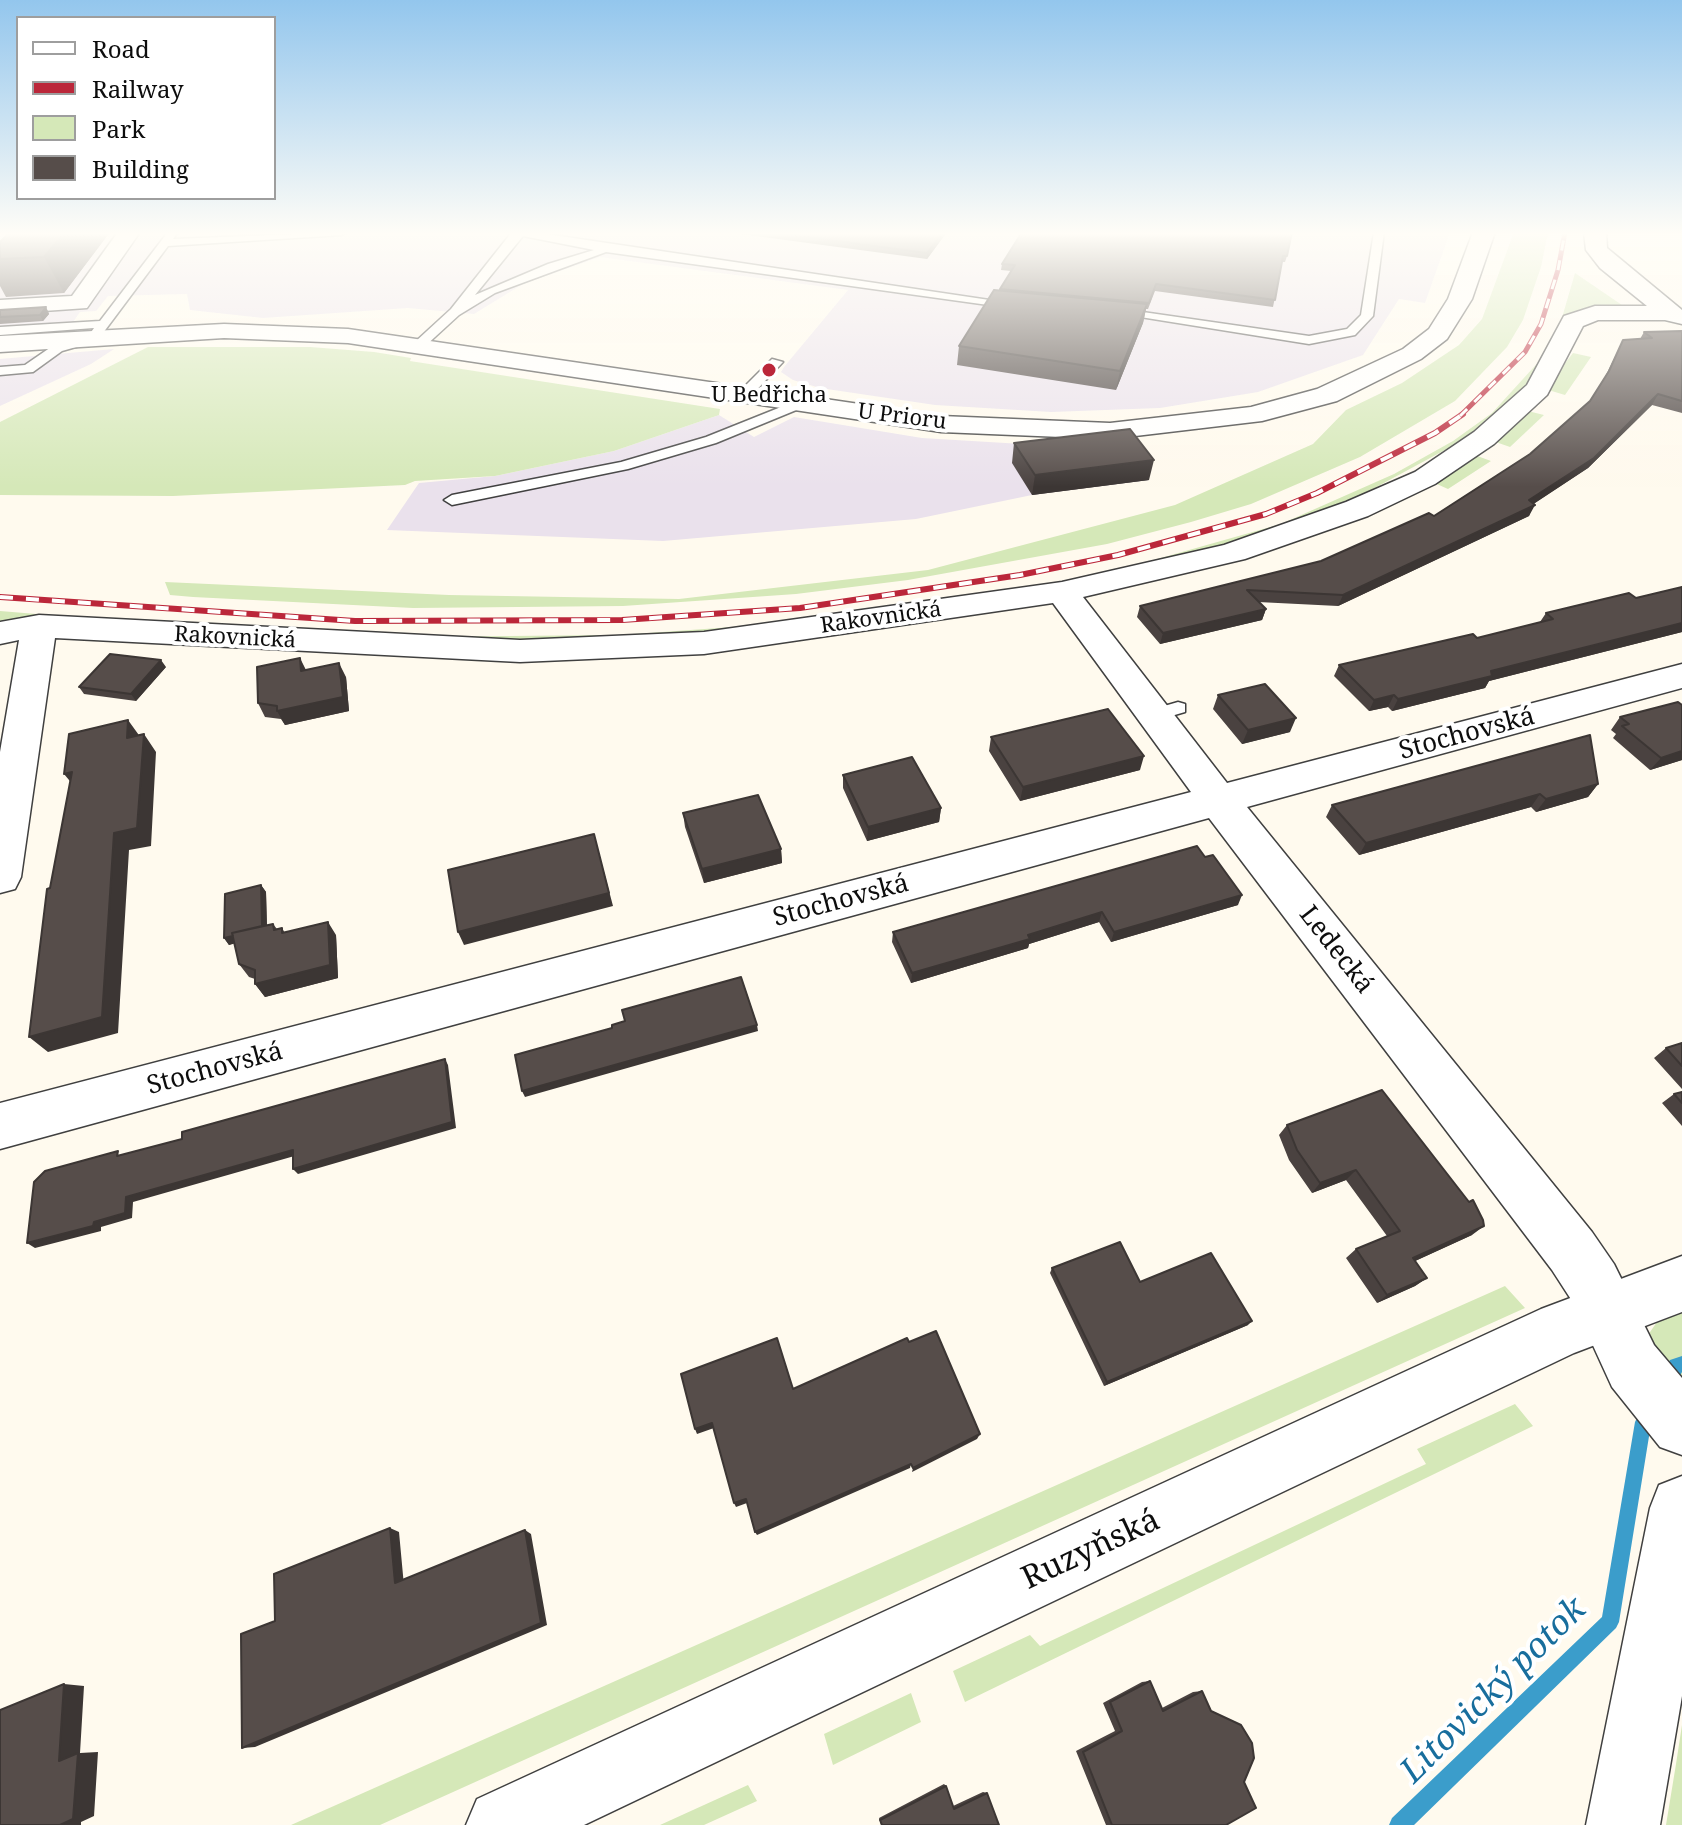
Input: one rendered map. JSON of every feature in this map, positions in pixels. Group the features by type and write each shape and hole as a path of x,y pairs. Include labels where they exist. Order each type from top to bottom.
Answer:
{"street":[{"name":"U Prioru","path":"0,344 100,331 291,332 419,345 941,424 1110,431 1252,415 1327,395 1412,354 1438,334 1449,317"},
{"name":"Rakovnická","path":"0,633 39,626 257,640 520,651 704,643 1062,592 1234,552 1357,509 1425,478 1484,438 1538,389 1573,321 1584,317"},
{"name":"Ledecká","path":"1062,592 1166,712 1218,800 1572,1251 1607,1310 1633,1366 1680,1422"},
{"path":"0,877 39,626"},
{"name":"Stochovská","path":"0,1126 1682,676"},
{"name":"Ruzyňská","path":"503,1825 1607,1310 1682,1284"},
{"path":"1623,1825 1682,1508"}],"lane":[{"path":"0,371 28,369 58,348 100,331 110,317"},
{"path":"419,345 449,317"},
{"path":"1154,317 1309,340 1351,332 1366,317"},
{"path":"0,331 100,331"},
{"path":"744,395 777,362"},
{"path":"452,500 623,466 711,440 801,403"}],"shaded area":[{"path":"0,317 76,317 71,325 0,329"},
{"path":"825,317 1387,317 1363,355 1258,392 1160,408 1051,412 935,405 820,388 793,380 781,372"},
{"path":"114,349 91,364 0,406 0,359"},
{"path":"719,415 754,437 794,417 922,438 1072,447 1123,446 1149,480 1032,495 916,519 663,541 387,530 419,483 495,476 614,451"}],"green space":[{"path":"1524,317 1507,347 1455,401 1360,457 1251,504 1107,544 908,580 796,594 623,606 413,608 193,597 170,595 165,582 449,595 679,599 928,570 1175,505 1313,444 1346,410 1402,383 1459,345 1482,319"},
{"path":"1562,317 1579,317 1530,384 1498,415 1458,443 1356,498 1205,552 1059,587 794,627 528,642 0,625 0,611 170,625 399,637 620,635 803,622 1029,588 1129,567 1281,524 1394,474 1453,441 1492,413 1543,357"},
{"path":"148,347 310,347 374,352 411,358 410,361 720,409 719,415 614,451 495,476 415,481 405,485 173,496 0,495 0,422"},
{"path":"1573,353 1591,357 1565,395 1545,389"},
{"path":"1524,410 1544,415 1510,447 1490,440"},
{"path":"1472,454 1491,461 1448,489 1430,481"},
{"path":"1505,1286 1525,1308 380,1825 291,1825"},
{"path":"1682,1313 1682,1396 1648,1335 1657,1322"},
{"path":"1515,1404 1533,1426 965,1702 953,1671 1030,1635 1040,1646 1426,1464 1417,1449"},
{"path":"911,1693 921,1722 833,1765 824,1734"},
{"path":"1682,1725 1682,1825 1666,1825 1676,1764"},
{"path":"748,1785 757,1801 704,1825 660,1825"}],"building":[{"path":"977,317 1142,317 1120,371 959,346"},
{"path":"1682,331 1682,401 1658,394 1594,458 1529,500 1535,505 1343,595 1247,590 1266,609 1163,633 1140,606 1321,561 1429,513 1434,516 1530,454 1590,401 1609,371 1623,340 1652,338 1644,332"},
{"path":"1130,429 1154,460 1035,475 1014,443"},
{"path":"1682,587 1682,623 1491,671 1492,676 1398,699 1394,695 1374,700 1339,665 1473,634 1477,638 1553,619 1546,613 1629,593 1636,598"},
{"path":"110,654 161,660 131,694 79,687"},
{"path":"300,658 301,671 339,663 343,697 277,711 277,706 258,703 257,667"},
{"path":"1265,684 1296,718 1248,730 1218,695"},
{"path":"1678,702 1682,705 1682,751 1661,758 1622,726 1629,724 1620,717"},
{"path":"1108,709 1144,756 1023,787 991,737"},
{"path":"128,720 127,738 144,734 137,828 114,833 102,1017 29,1037 47,889 50,888 72,772 64,774 69,734"},
{"path":"1590,735 1598,784 1546,799 1540,794 1366,843 1332,805"},
{"path":"912,757 941,808 868,827 843,775"},
{"path":"758,795 781,849 702,869 683,813"},
{"path":"594,834 609,893 458,932 448,870"},
{"path":"1197,846 1205,857 1213,855 1242,895 1114,932 1102,912 1028,935 1030,939 912,973 893,932"},
{"path":"261,885 262,926 224,938 225,894"},
{"path":"328,922 330,965 255,984 255,970 239,964 232,933 273,924 274,930 282,928 282,933"},
{"path":"741,977 757,1025 522,1091 515,1055 612,1028 612,1025 625,1021 622,1010"},
{"path":"1682,1043 1682,1066 1666,1048"},
{"path":"445,1059 452,1122 293,1169 293,1150 126,1197 125,1213 94,1222 93,1226 27,1243 34,1182 45,1171 118,1151 117,1156 182,1139 182,1132"},
{"path":"1382,1090 1469,1202 1473,1200 1484,1226 1413,1258 1427,1278 1387,1295 1356,1249 1400,1231 1356,1170 1320,1183 1297,1150 1287,1125"},
{"path":"1682,1092 1682,1103 1674,1094"},
{"path":"1120,1242 1140,1282 1211,1253 1252,1321 1107,1382 1052,1268"},
{"path":"936,1331 980,1434 913,1468 911,1464 755,1532 746,1499 734,1503 712,1423 695,1429 681,1374 777,1338 793,1389 907,1338 909,1342"},
{"path":"390,1528 395,1583 525,1530 541,1623 242,1748 241,1634 275,1621 274,1574"},
{"path":"1150,1681 1163,1711 1202,1691 1211,1711 1241,1725 1252,1743 1254,1758 1244,1782 1256,1808 1226,1825 1112,1825 1083,1752 1122,1731 1110,1702"},
{"path":"64,1684 59,1761 78,1753 73,1819 60,1825 0,1825 0,1710"},
{"path":"946,1786 954,1809 987,1793 999,1825 882,1825 880,1820"}],"waterway":[{"name":"Litovický potok","path":"1667,1381 1676,1366 1682,1364"},
{"name":"Litovický potok","path":"1399,1825 1610,1622 1643,1422 1650,1410"}],"railway":[{"path":"1460,416 1525,352 1543,317"},
{"path":"0,597 355,621 622,620 800,608 1020,575 1118,555 1266,514 1317,493 1435,433 1463,414"}],"place":[{"name":"U Bedřicha","path":"769,370"}]}
